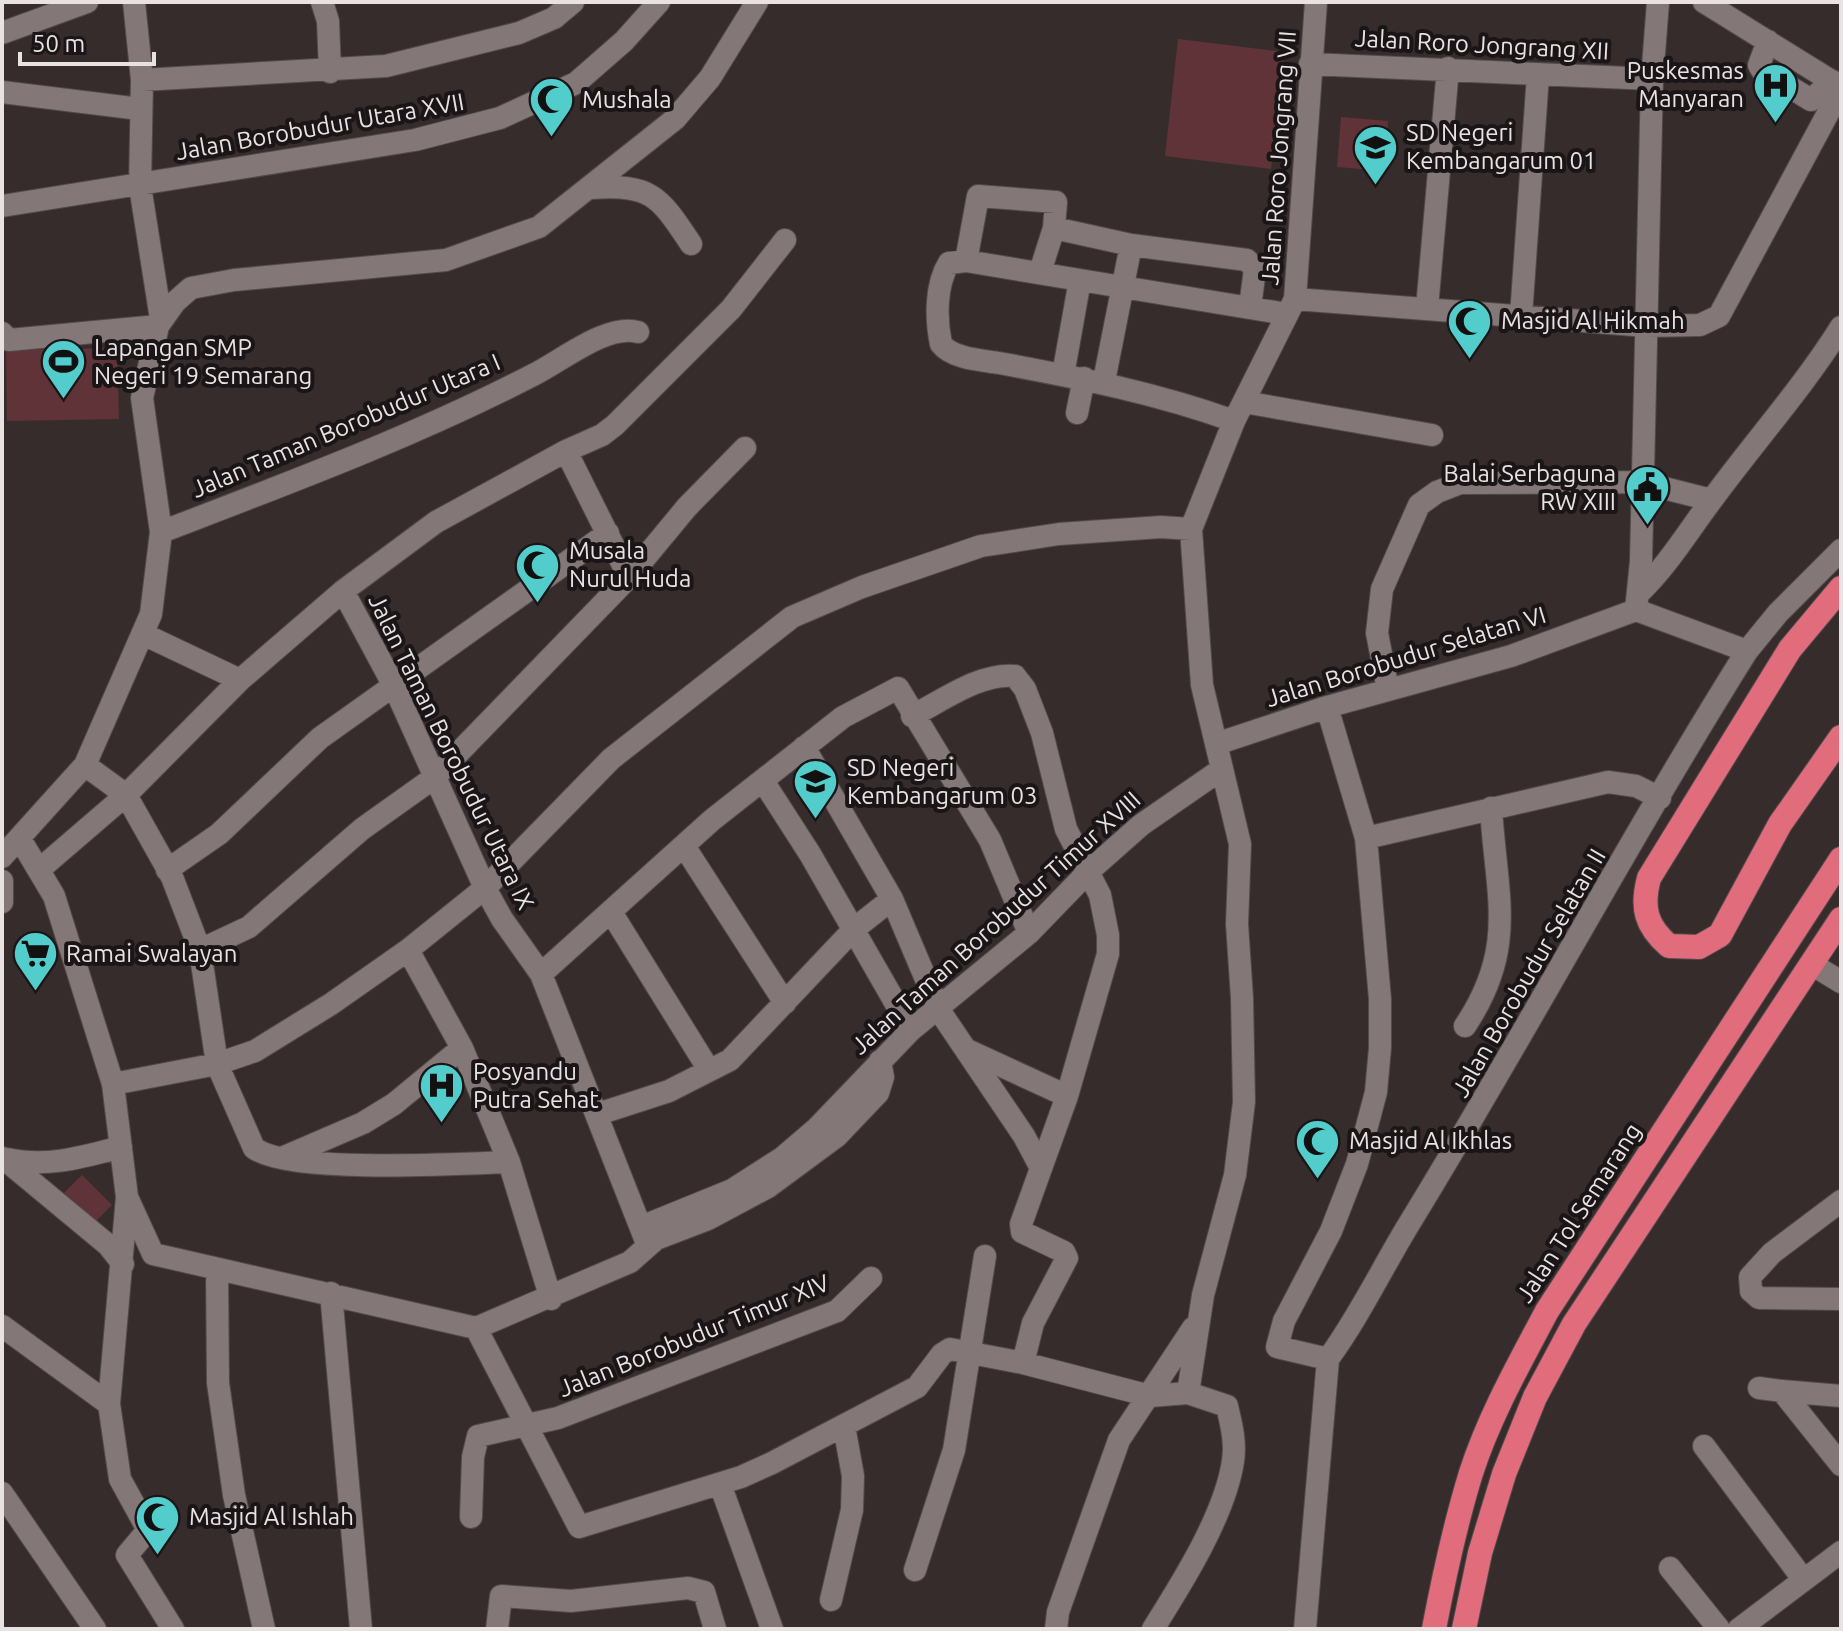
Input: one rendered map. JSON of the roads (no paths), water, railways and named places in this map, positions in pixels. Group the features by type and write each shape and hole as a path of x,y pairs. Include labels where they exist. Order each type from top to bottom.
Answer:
{"highway":[{"path":"1841,588 1790,649 1649,878 1643,901 1651,930 1669,946 1699,947 1720,935 1780,824 1841,737"},
{"name":"Jalan Tol Semarang","path":"1434,1629 1448,1553 1472,1470 1507,1386 1547,1311 1841,859"},
{"path":"1464,1629 1480,1553 1500,1487 1542,1385 1574,1324 1816,962 1841,919"},
{"path":"1816,962 1841,950"}],"street":[{"path":"2,33 87,2"},
{"path":"2,857 85,765 143,634 157,578 161,532 142,398 160,323 140,186 142,80 134,2"},
{"path":"322,2 329,29 330,72"},
{"path":"142,80 330,72 386,66 519,33 554,18 573,2"},
{"name":"Jalan Borobudur Utara XVII","path":"2,206 415,140 500,118 576,83 624,41 659,2"},
{"path":"2,333 9,340 160,323 191,288 234,280 446,260 539,227 675,119 710,78 757,2"},
{"name":"Jalan Roro Jongrang VII","path":"1191,529 1239,411 1291,306 1316,2"},
{"path":"1638,602 1652,79 1658,2"},
{"path":"1432,435 1239,411 946,350 941,344 939,322 944,271 949,263 966,261 1250,307 1427,308 1647,326 1700,325 1719,316 1838,86 1704,2"},
{"name":"Jalan Roro Jongrang XII","path":"1310,64 1652,79"},
{"path":"1427,308 1448,68"},
{"path":"1521,316 1538,75"},
{"path":"2,92 140,109"},
{"path":"591,188 627,188 650,195 668,207 691,244"},
{"path":"966,261 976,200 982,194 1056,202 1054,228 1040,272"},
{"path":"1054,228 1131,245 1247,260 1255,269 1250,307"},
{"path":"40,869 126,795 240,680 343,591 436,522 566,451 602,435 661,382 731,309 785,240"},
{"path":"1077,413 1084,378 1124,287 1131,245"},
{"path":"1080,280 1084,378"},
{"path":"1638,602 1667,566 1711,500 1815,369 1841,327"},
{"name":"Jalan Taman Borobudur Utara I","path":"161,532 419,429 534,375 591,342 626,331 638,332"},
{"path":"200,950 249,927 362,829 435,777 629,577 687,507 745,448"},
{"path":"566,451 629,577"},
{"path":"1388,690 1377,633 1382,589 1419,505 1437,492 1460,483 1640,482 1711,500"},
{"path":"113,1084 217,1064 255,1051 331,1004 408,950 485,888 611,759 792,617 862,587 981,546 1059,534 1161,527 1191,529 1202,685 1240,844 1237,924 1244,1102 1235,1175 1198,1320 1188,1393"},
{"path":"167,870 219,834 320,738 608,533"},
{"name":"Jalan Borobudur Selatan II","path":"1328,1359 1360,1315 1407,1228 1474,1120 1540,1001 1747,651 1798,591 1841,550"},
{"name":"Jalan Taman Borobudur Utara IX","path":"343,591 393,684 485,888 502,919 541,974 644,1235"},
{"path":"1638,602 1747,651"},
{"name":"Jalan Borobudur Selatan VI","path":"1216,744 1327,707 1511,656 1638,602"},
{"path":"143,634 240,680"},
{"path":"912,716 980,682 1003,675 1015,676 1025,689 1042,733 1066,829 1100,895 1108,935 1108,954 1067,1096 1021,1224 1022,1232 1064,1252 1067,1258 1033,1323 1023,1363"},
{"path":"541,974 684,846 804,747 843,717 898,688 912,716 990,840 1029,933"},
{"path":"1305,1629 1328,1359 1277,1347 1284,1321 1331,1231 1357,1164 1376,1092 1380,999 1366,838 1327,707"},
{"path":"804,747 892,899 939,1010 1024,1136 1041,1168"},
{"path":"85,765 126,795 167,870 200,950 217,1064 247,1138 262,1155 279,1160 387,1166 509,1162"},
{"name":"Jalan Taman Borobudur Timur XVIII","path":"644,1235 732,1190 782,1158 817,1128 911,1030 1029,933 1089,871 1160,810 1222,769"},
{"path":"763,781 854,929 911,1030"},
{"path":"1366,838 1608,782 1636,786 1660,798"},
{"path":"1465,1026 1486,995 1499,950 1498,876 1491,808"},
{"path":"20,839 54,896 113,1084 127,1197 122,1290 109,1404 120,1479 148,1530 127,1555 173,1629"},
{"path":"684,846 785,1003"},
{"path":"2,881 2,902"},
{"path":"598,1114 669,1091 730,1060 854,929 892,899"},
{"path":"611,912 709,1070"},
{"path":"408,950 462,1048 509,1162 551,1299"},
{"path":"1816,962 1841,982"},
{"path":"279,1160 363,1123 394,1104 462,1048"},
{"path":"966,1050 1067,1096"},
{"path":"153,1254 476,1328 551,1299 630,1262 644,1235 708,1219 768,1187 837,1136 878,1093 883,1077 880,1061"},
{"path":"2,1158 29,1164 63,1161 121,1147"},
{"path":"2,1158 108,1245 123,1264"},
{"path":"127,1197 153,1254"},
{"path":"1841,1201 1772,1253 1750,1277 1751,1291 1759,1298 1841,1299"},
{"path":"122,1290 153,1254"},
{"path":"915,1570 954,1450 985,1256"},
{"path":"217,1269 218,1383 234,1495 264,1629"},
{"name":"Jalan Borobudur Timur XIV","path":"471,1517 473,1457 478,1436 527,1426 625,1394 837,1311 871,1278"},
{"path":"331,1293 361,1629"},
{"path":"1056,1629 1058,1612 1119,1440 1198,1320"},
{"path":"2,1326 109,1404"},
{"path":"476,1328 579,1527 720,1484 772,1463 917,1387 945,1350 971,1351 1150,1396 1188,1393 1227,1406 1233,1432 1233,1461 1226,1484 1182,1583 1153,1629"},
{"path":"1841,1396 1771,1390 1841,1465"},
{"path":"831,1600 852,1510 853,1476 844,1426"},
{"path":"1704,1446 1803,1579"},
{"path":"720,1484 772,1629"},
{"path":"2,1493 95,1629"},
{"path":"1739,1629 1841,1552"},
{"path":"1670,1568 1719,1629"},
{"path":"497,1629 501,1596 571,1601 688,1588 704,1592 715,1629"}],"place":[{"name":"Puskesmas Manyaran","path":"1775,124"},
{"name":"Mushala","path":"551,139"},
{"name":"SD Negeri Kembangarum 01","path":"1375,186"},
{"name":"Masjid Al Hikmah","path":"1470,360"},
{"name":"Lapangan SMP Negeri 19 Semarang","path":"63,401"},
{"name":"Balai Serbaguna RW XIII","path":"1647,527"},
{"name":"Musala Nurul Huda","path":"538,604"},
{"name":"SD Negeri Kembangarum 03","path":"816,821"},
{"name":"Ramai Swalayan","path":"35,993"},
{"name":"Posyandu Putra Sehat","path":"442,1125"},
{"name":"Masjid Al Ikhlas","path":"1318,1180"},
{"name":"Masjid Al Ishlah","path":"158,1556"}]}
